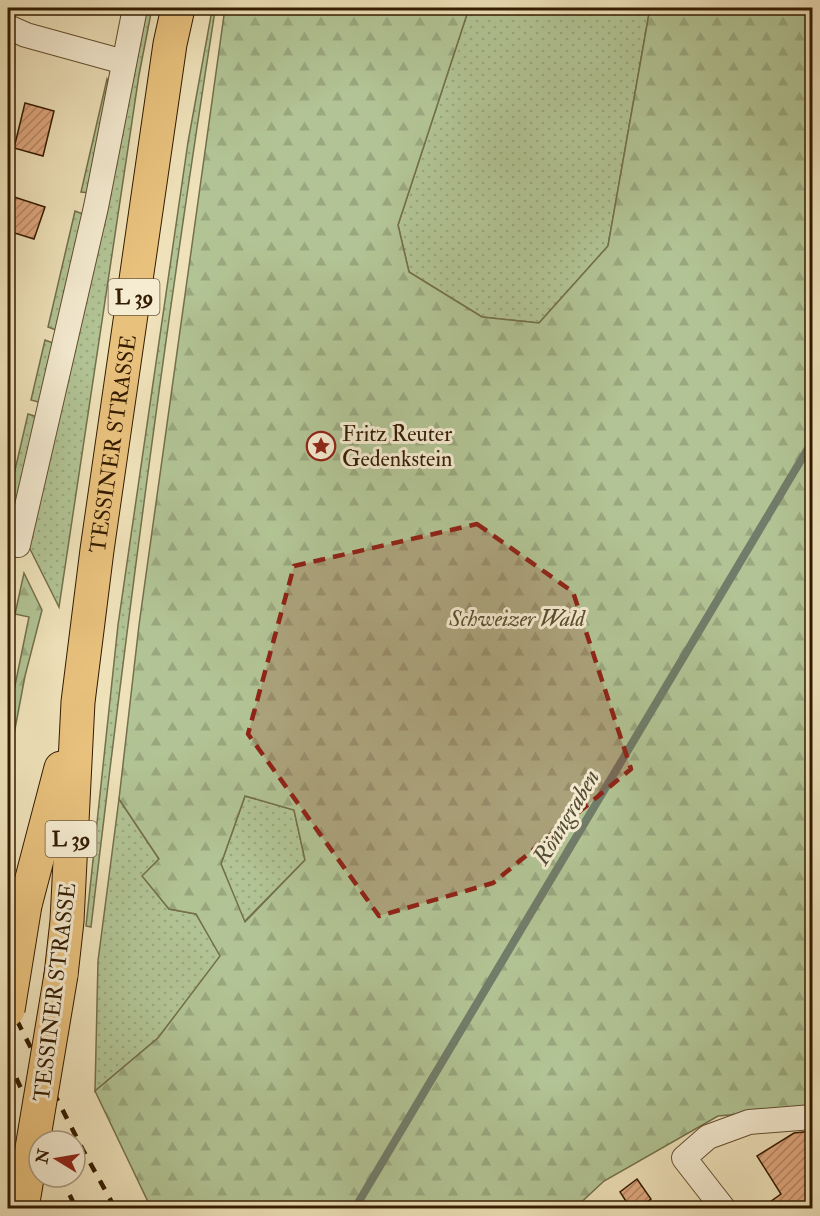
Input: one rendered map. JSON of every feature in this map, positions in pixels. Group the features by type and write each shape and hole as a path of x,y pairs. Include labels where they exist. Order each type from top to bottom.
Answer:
{"main road":[{"name":"TESSINER STRASSE","path":"22,1209 61,975 67,921 78,702 170,44 178,8"},
{"name":"TESSINER STRASSE","path":"8,1010 25,905 78,702"}],"street":[{"path":"18,545 96,207 135,8"},
{"path":"8,27 26,35 124,62"},
{"path":"723,1209 684,1158 708,1137 749,1122 813,1117"}],"highlighted area":[{"path":"477,524 573,592 631,769 493,883 379,916 248,734 294,566"}],"green space":[{"path":"143,8 152,8 139,75 59,607 29,547"},
{"name":"Schweizer Wald","path":"225,8 469,8 398,225 409,272 482,317 539,323 608,246 650,8 812,8 812,1108 718,1116 604,1181 575,1208 151,1208 95,1091 158,1038 220,956 196,914 169,909 142,876 159,859 119,799 139,625","holes":["245,796 294,810 305,860 245,922 221,864"]},
{"path":"469,8 650,8 608,246 539,323 482,317 409,272 398,225"},
{"path":"212,10 215,11 148,468 91,927 86,926 118,625 188,142"},
{"path":"107,79 113,95 91,193 81,192"},
{"path":"75,211 88,216 61,332 48,327"},
{"path":"45,340 58,345 46,404 31,400"},
{"path":"28,414 41,418 8,544 8,500"},
{"path":"24,573 42,610 25,676 8,766 8,705 11,705 29,617 15,614"},
{"path":"245,796 294,810 305,860 244,922 221,864"},
{"path":"119,799 159,859 143,876 169,909 196,914 221,956 158,1038 95,1091 98,961"}],"building":[{"path":"25,103 54,111 43,156 14,148"},
{"path":"8,195 45,207 34,239 8,231"},
{"path":"813,1131 813,1209 760,1209 781,1194 757,1156 794,1133"},
{"path":"637,1179 651,1199 637,1209 631,1209 620,1192"}],"waterway":[{"name":"Rönngraben","path":"355,1208 810,445"}],"railway":[{"path":"8,1003 115,1208"},
{"path":"8,1060 40,1129"},
{"path":"67,1189 76,1208"}],"place":[{"name":"Fritz Reuter Gedenkstein","path":"321,446"}]}
